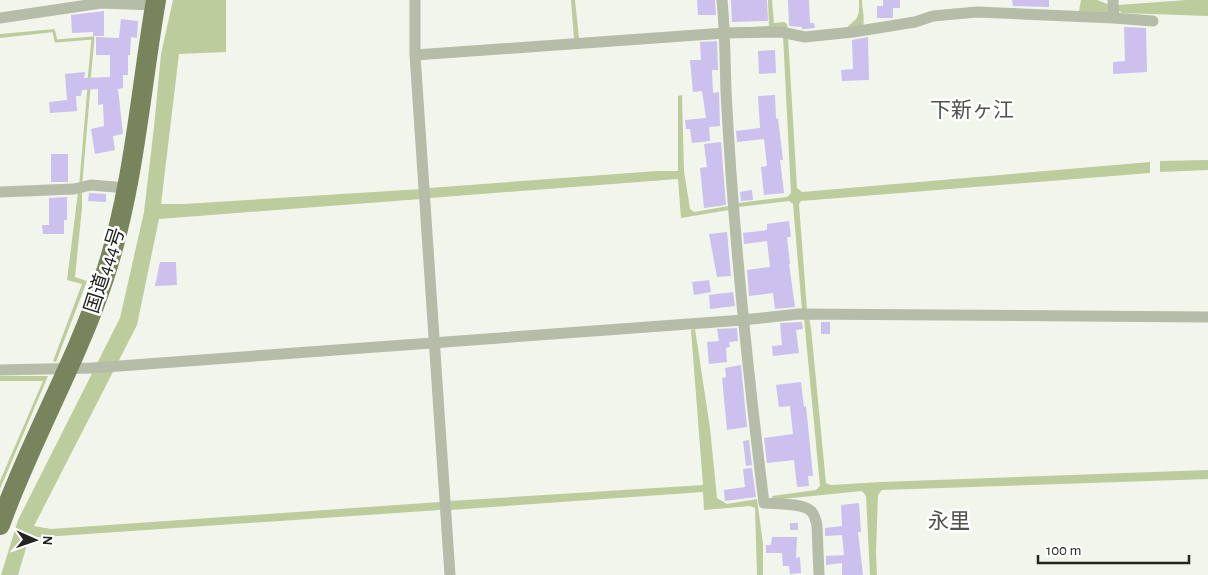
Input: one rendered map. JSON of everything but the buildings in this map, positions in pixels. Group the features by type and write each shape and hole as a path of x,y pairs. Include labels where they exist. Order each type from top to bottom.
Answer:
{"highway":[{"name":"国道444号","path":"0,526 87,324 104,279 118,232 127,188 155,3"}],"street":[{"path":"415,0 416,55 450,575"},
{"path":"722,0 725,33 726,90 743,320 764,503 801,506 811,510 816,518 817,526 819,575"},
{"path":"1113,0 1114,18"},
{"path":"0,18 102,3 155,3"},
{"path":"416,55 725,33 780,32 805,37 915,22 933,16 977,12 1114,18 1153,22"},
{"path":"0,192 74,189 91,185 127,188"},
{"path":"0,370 92,368 822,314 1208,317"}],"shaded area":[{"path":"173,0 226,0 226,52 179,54 161,204 421,189 421,199 159,219 137,325 34,526 51,529 440,502 440,510 29,538 18,575 1,575 18,520 120,318 144,212 161,54"},
{"path":"571,0 575,0 579,38 574,39"},
{"path":"768,0 772,0 774,23 784,22 787,24 788,29 730,28 769,26"},
{"path":"859,0 862,0 863,26 846,29 857,17"},
{"path":"1081,0 1097,0 1110,5 1110,10 1107,13 1079,11"},
{"path":"1208,0 1208,16 1122,13 1118,10 1118,5"},
{"path":"55,29 54,32 0,38 0,34"},
{"path":"783,36 788,36 797,188 802,192 1150,162 1150,173 801,201 799,204 807,310 802,310 793,204 789,201 738,207 738,203 787,197 791,193"},
{"path":"682,95 684,171 690,209 694,212 729,206 729,210 681,218 678,179 430,198 429,188 678,171 678,96"},
{"path":"1208,160 1208,170 1160,172 1160,161"},
{"path":"78,192 82,192 82,208 75,277 87,281 56,362 53,361 82,284 67,280"},
{"path":"804,318 809,318 811,328 826,483 831,485 1208,470 1208,479 882,490 878,495 877,575 870,575 866,496 862,491 773,500 772,496 816,490 820,486"},
{"path":"695,329 710,428 717,498 727,504 757,499 763,544 763,575 757,575 755,508 750,506 704,510 703,492 450,510 449,501 703,485 691,330"},
{"path":"0,376 48,376 0,489 0,481 43,381 0,381"}],"waterway":[{"path":"54,32 56,41 93,38 89,81"},
{"path":"81,181 89,87"}],"district":[{"name":"下新ヶ江","path":"972,110"},
{"name":"永里","path":"949,521"}]}
